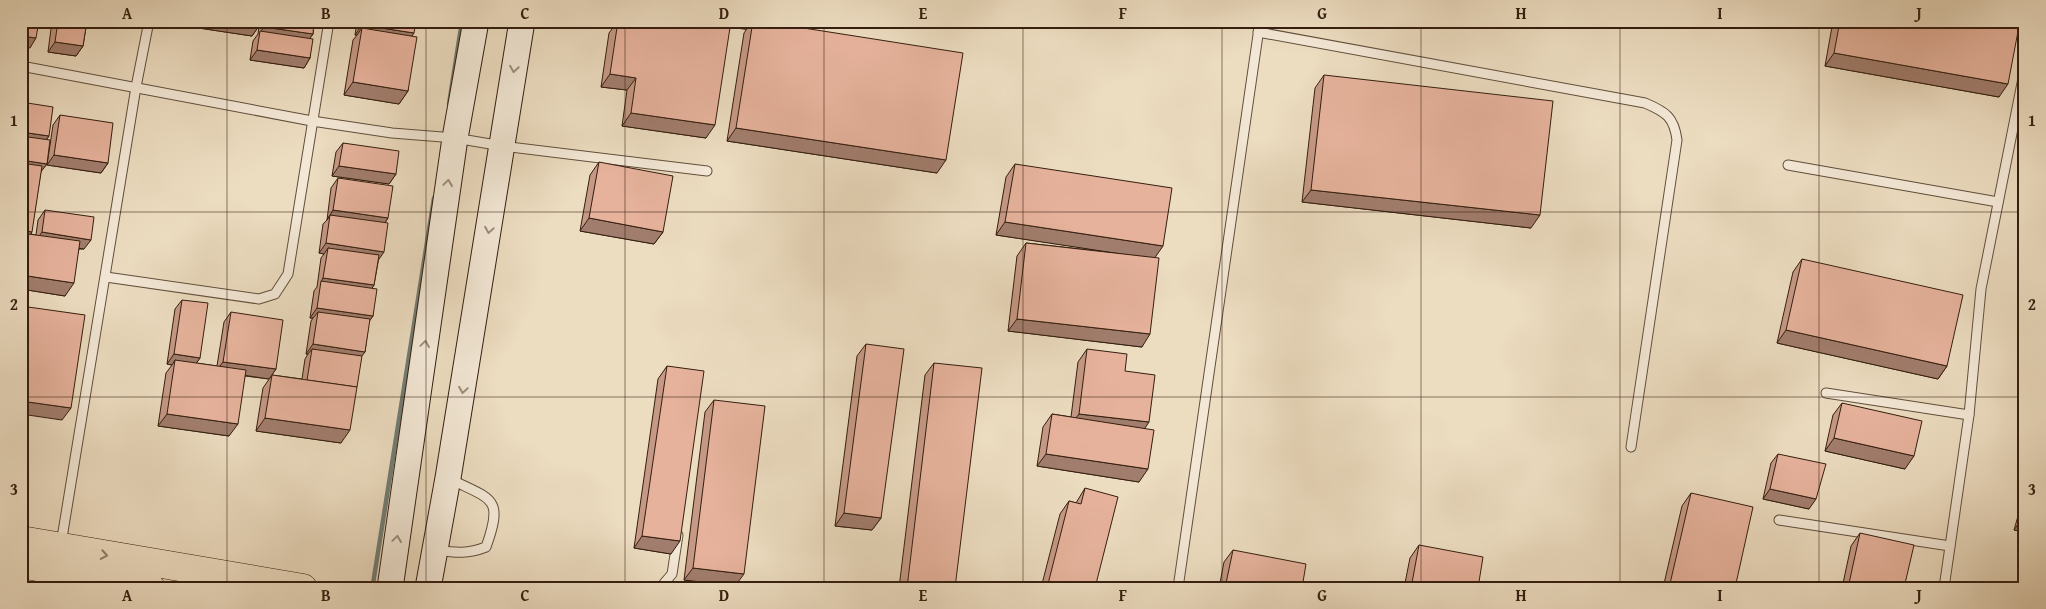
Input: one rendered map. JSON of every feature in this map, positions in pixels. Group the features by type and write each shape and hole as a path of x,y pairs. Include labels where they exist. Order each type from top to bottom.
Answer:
{"highway":[{"path":"21,540 303,588"},
{"path":"21,564 151,588"}],"street":[{"path":"390,588 455,138 476,21"},
{"path":"428,588 448,478 522,21"}],"lane":[{"path":"61,547 136,87 149,21"},
{"path":"106,277 259,299 275,294 288,274 329,21"},
{"path":"728,21 766,28"},
{"path":"1178,588 1260,21"},
{"path":"1258,32 1645,102 1660,109 1670,118 1675,128 1677,140 1631,447"},
{"path":"21,66 392,133 455,138 502,146 707,171"},
{"path":"1944,588 1969,415 1981,289 2025,68"},
{"path":"1788,165 1998,202"},
{"path":"1826,393 1969,415"},
{"path":"435,550 462,554 486,547 494,525 494,508 490,500 448,478"},
{"path":"1779,520 1950,546"},
{"path":"660,588 672,574 680,524"}],"building":[{"path":"21,21 39,21 36,38 21,36"},
{"path":"58,21 87,21 83,46 55,42"},
{"path":"225,21 260,21 259,26"},
{"path":"265,21 314,21 313,34 264,27"},
{"path":"362,21 416,21 414,33 362,25"},
{"path":"618,21 648,25 649,21 731,21 715,125 631,113 636,78 610,74"},
{"path":"753,21 963,53 946,160 736,128"},
{"path":"1840,21 2020,21 2008,84 1834,53"},
{"path":"362,28 417,37 408,91 353,82"},
{"path":"260,31 313,39 310,58 257,50"},
{"path":"1324,75 1553,101 1540,215 1311,190"},
{"path":"21,102 53,107 49,136 21,132"},
{"path":"60,115 113,123 108,163 54,155"},
{"path":"21,136 50,140 47,164 21,160"},
{"path":"343,143 399,151 396,174 339,166"},
{"path":"599,162 673,176 663,232 589,218"},
{"path":"21,163 42,166 32,232 21,230"},
{"path":"1015,164 1172,188 1163,246 1005,222"},
{"path":"338,178 393,186 388,218 333,210"},
{"path":"45,210 94,217 91,240 42,232"},
{"path":"330,215 388,223 384,252 326,243"},
{"path":"21,233 80,241 74,283 21,275"},
{"path":"1026,243 1159,258 1150,334 1017,319"},
{"path":"328,248 379,255 374,285 323,278"},
{"path":"1802,259 1963,295 1947,366 1786,330"},
{"path":"321,281 377,289 373,316 317,308"},
{"path":"182,300 208,303 200,358 174,354"},
{"path":"21,306 85,315 71,408 21,401"},
{"path":"231,312 283,320 276,369 223,362"},
{"path":"318,312 370,319 365,352 313,344"},
{"path":"866,344 904,349 881,518 844,513"},
{"path":"312,349 362,356 357,387 307,380"},
{"path":"1087,349 1127,354 1125,371 1155,375 1149,422 1079,414"},
{"path":"175,360 246,370 238,424 167,414"},
{"path":"934,363 982,368 955,588 907,588"},
{"path":"667,366 704,371 680,541 642,536"},
{"path":"272,375 357,387 350,430 265,418"},
{"path":"714,400 765,406 744,574 693,568"},
{"path":"1842,403 1922,421 1914,456 1834,438"},
{"path":"1052,414 1154,430 1148,469 1046,454"},
{"path":"1778,454 1826,464 1816,499 1770,489"},
{"path":"1085,488 1118,497 1095,588 1047,588 1069,501 1081,504"},
{"path":"1691,493 1753,507 1735,588 1669,588"},
{"path":"2025,506 2025,521 2021,520"},
{"path":"1860,533 1914,545 1904,588 1848,588"},
{"path":"1419,545 1483,557 1478,588 1411,588"},
{"path":"1233,550 1306,564 1302,588 1225,588"}],"waterway":[{"path":"449,104 462,21"},
{"path":"373,584 434,198"}]}
